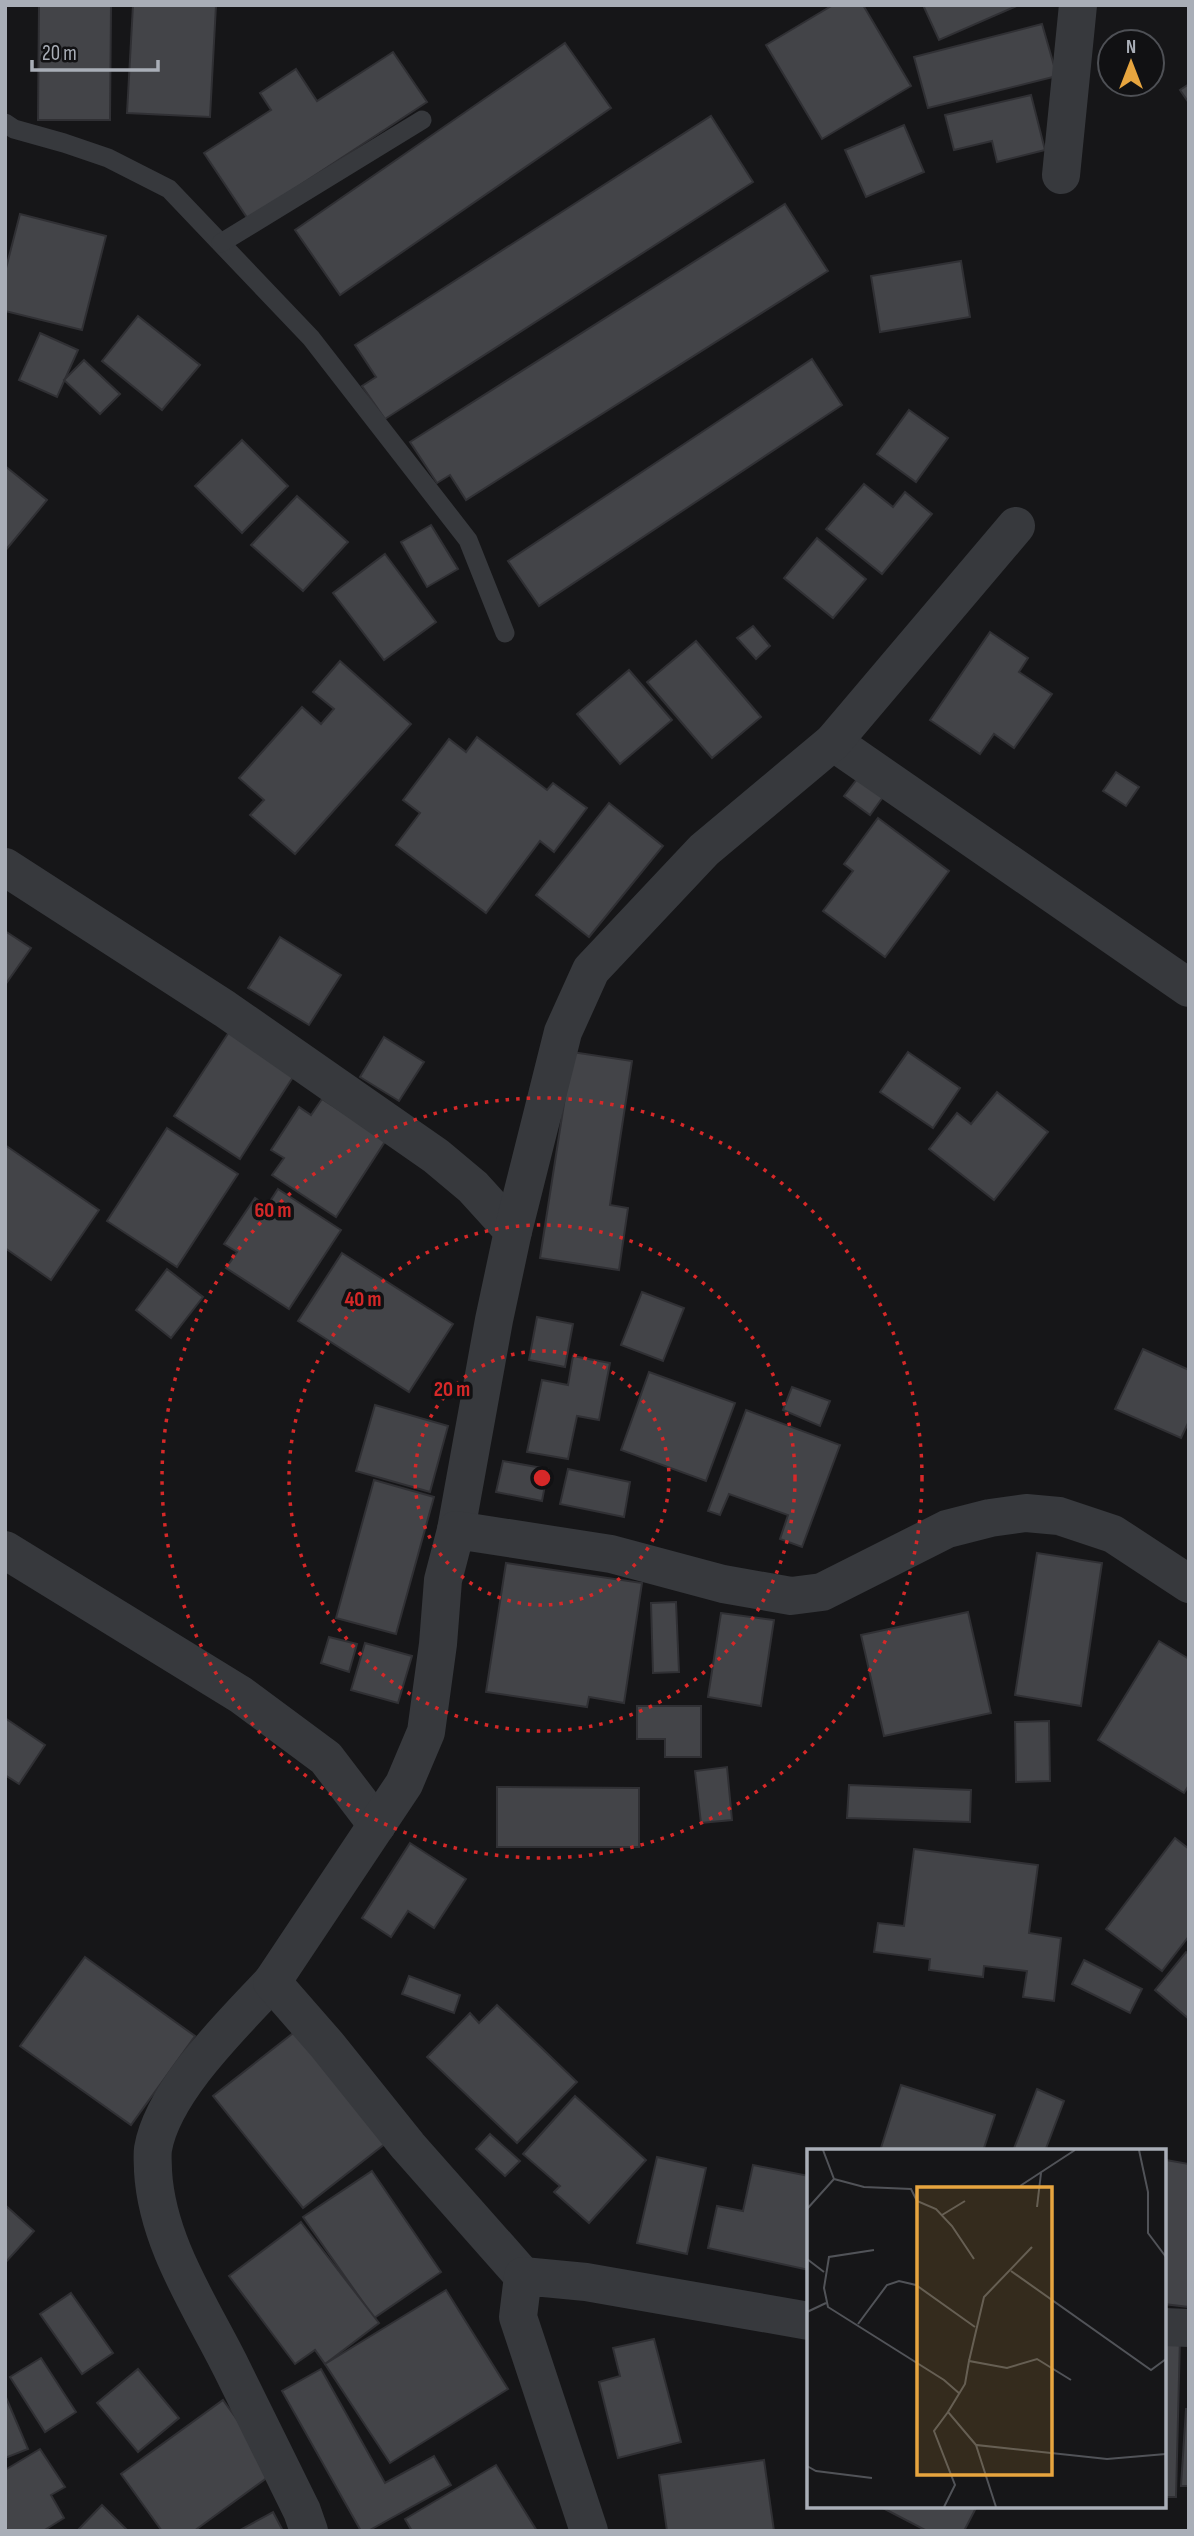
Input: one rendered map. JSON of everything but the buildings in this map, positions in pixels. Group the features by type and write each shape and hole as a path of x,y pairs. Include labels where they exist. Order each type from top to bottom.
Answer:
{"street":[{"path":"1062,175 1078,5"},
{"path":"309,2531 302,2511 185,2278 163,2222 155,2192 152,2150 167,2108 203,2059 272,1982 404,1784 426,1732 438,1644 443,1580 456,1530 513,1231 563,1032 591,970 704,850 833,742 1016,526"},
{"path":"833,742 1189,988"},
{"path":"5,867 225,1009 436,1156 473,1187 513,1231"},
{"path":"456,1530 611,1554 723,1584 791,1596 822,1592 947,1529 990,1518 1026,1513 1059,1516 1113,1534 1189,1584"},
{"path":"5,1550 240,1695 327,1758 377,1825"},
{"path":"272,1982 327,2045 408,2146 523,2276 586,2282 807,2321"},
{"path":"523,2276 518,2317 589,2531"},
{"path":"1166,2327 1189,2328"}],"lane":[{"path":"221,243 422,120"},
{"path":"5,123 14,130 108,158 169,189 311,338 468,540 505,634"}]}
